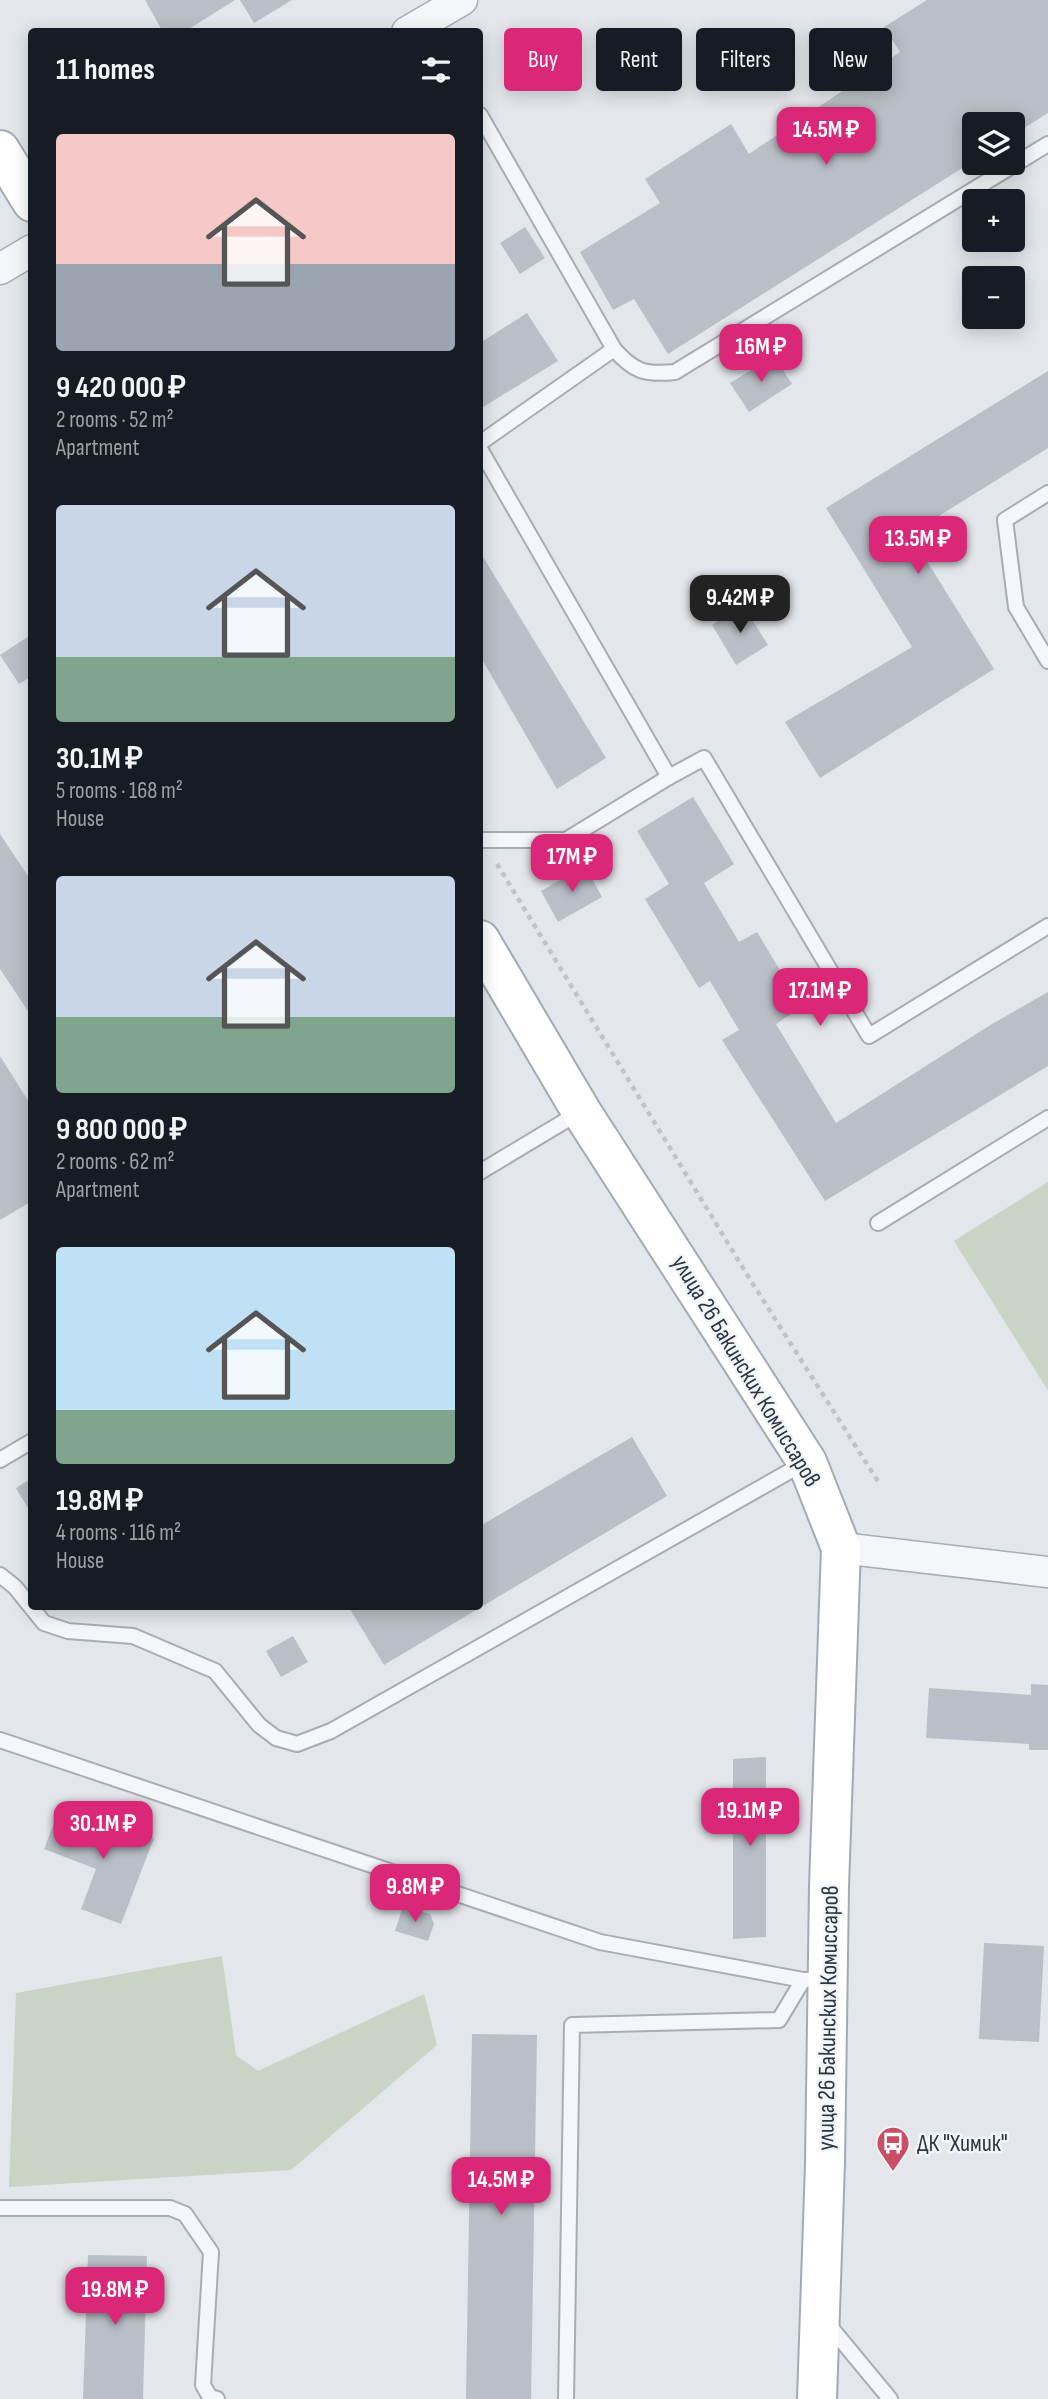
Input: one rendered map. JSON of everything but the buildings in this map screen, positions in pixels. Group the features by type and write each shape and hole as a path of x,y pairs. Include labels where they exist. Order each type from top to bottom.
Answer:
{"main road":[{"path":"0,150 28,196"},
{"name":"улица 26 Бакинских Комиссаров","path":"483,945 581,1111 807,1462 841,1548 829,1886 816,1980 820,2314 817,2399"}],"street":[{"path":"421,28 462,0"},
{"path":"0,269 28,252"},
{"path":"841,1548 1048,1572"}],"lane":[{"path":"483,120 614,349 629,366 656,374 675,372 1048,144"},
{"path":"483,441 614,349"},
{"path":"483,454 669,777"},
{"path":"1048,493 1005,520 1016,607 1048,661"},
{"path":"483,840 565,840 704,758 869,1036 1048,926"},
{"path":"483,1170 581,1111"},
{"path":"878,1223 1048,1118"},
{"path":"0,1460 28,1443"},
{"path":"34,1610 44,1623 68,1631 133,1636 215,1671 259,1725 276,1738 298,1744 331,1731 807,1462"},
{"path":"0,1576 15,1587 28,1603"},
{"path":"0,1740 600,1942 816,1980"},
{"path":"566,2399 572,2025 779,2020 816,1980"},
{"path":"0,2208 170,2208 185,2214 211,2252 203,2385 210,2397 217,2399"},
{"path":"820,2314 890,2399"}],"path":[{"path":"483,843 758,1292 879,1483"}],"green space":[{"path":"1048,1182 1048,1389 1047,1389 954,1241"},
{"path":"222,1956 236,2055 258,2071 424,1994 437,2045 291,2170 9,2187 16,1993"}],"place":[{"name":"ДК \"Химик\"","path":"893,2173"}]}
